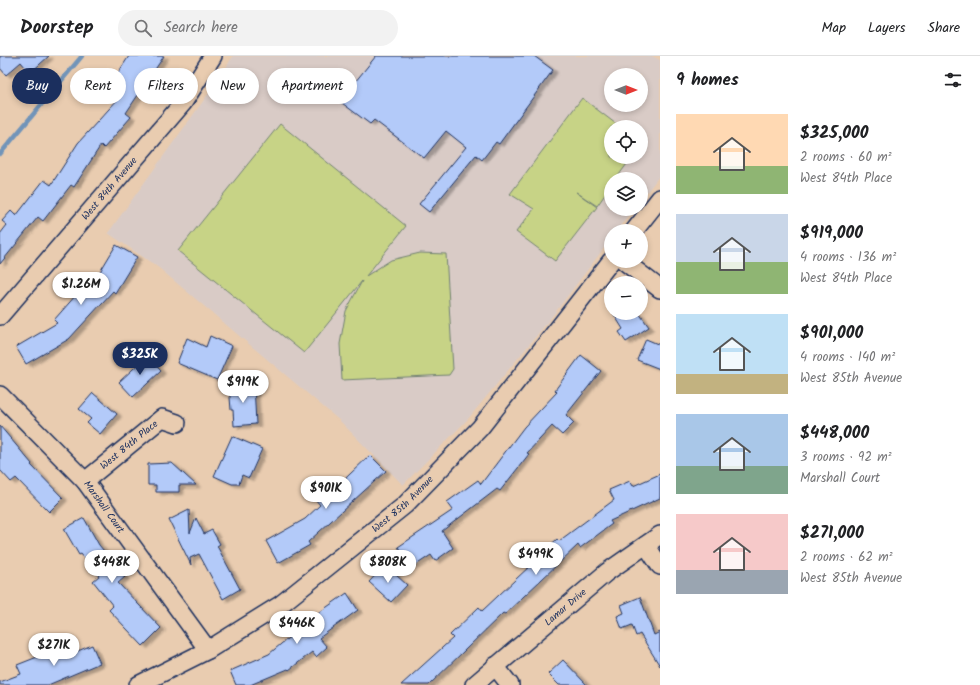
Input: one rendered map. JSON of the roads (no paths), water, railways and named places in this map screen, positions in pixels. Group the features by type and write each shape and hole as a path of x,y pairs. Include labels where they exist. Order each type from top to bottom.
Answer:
{"street":[{"name":"West 84th Avenue","path":"0,316 183,103 213,56"},
{"path":"640,224 660,198"},
{"name":"West 85th Avenue","path":"138,685 208,650 280,605 404,505 480,428 606,268"},
{"path":"633,268 660,289"},
{"name":"Marshall Court","path":"0,394 85,481 208,650"},
{"name":"West 84th Place","path":"85,481 162,418 177,423"},
{"name":"Lamar Drive","path":"474,685 607,572 660,535"},
{"path":"646,545 660,566"},
{"path":"495,666 510,685"}],"waterway":[{"path":"0,154 82,56"}]}
